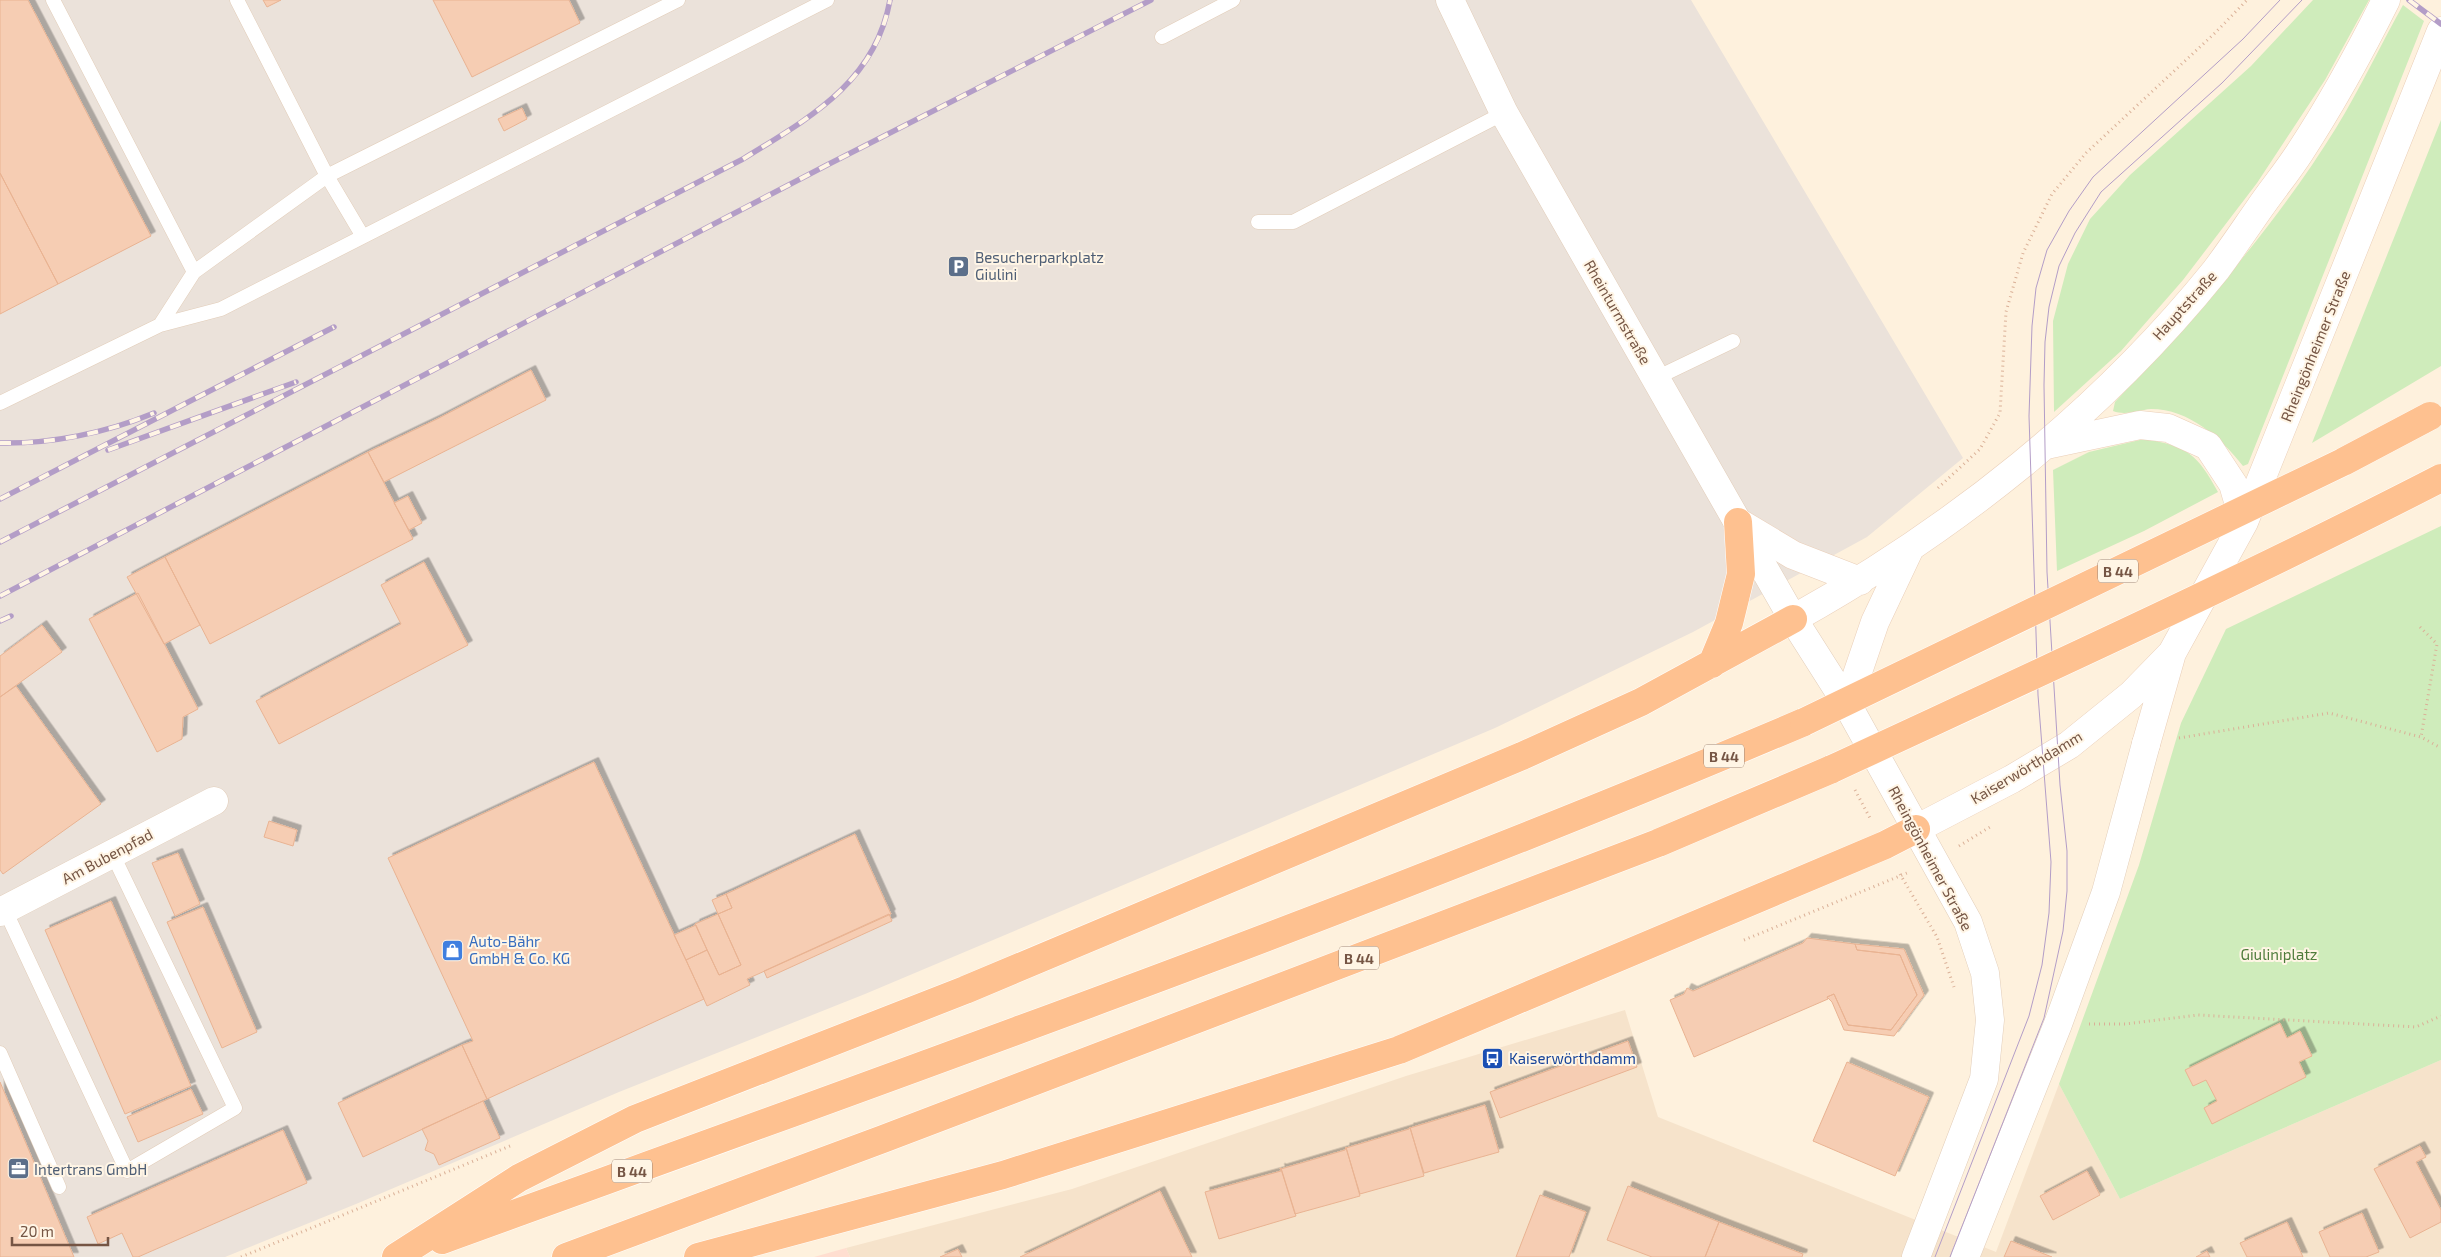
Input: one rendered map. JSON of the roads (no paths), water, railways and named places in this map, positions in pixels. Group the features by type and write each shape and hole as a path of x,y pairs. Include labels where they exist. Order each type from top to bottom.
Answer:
{"highway":[{"name":"B 44","path":"396,1257 1280,934 1645,789 1804,722 2344,462 2441,410"},
{"name":"B 44","path":"566,1257 883,1140 1649,847 1832,769 2122,635 2441,478"},
{"path":"1712,664 1729,623 1741,574 1738,522"},
{"path":"396,1257 519,1178 635,1119 965,990 1522,756 1641,702 1793,619"},
{"path":"698,1257 1003,1175 1399,1050 1885,845 1916,829"}],"main road":[{"name":"Rheinturmstraße","path":"1450,0 1504,113 1793,619"},
{"name":"Hauptstraße","path":"1910,548 1983,496 2046,445 2111,384 2216,269 2304,147 2334,99 2386,0"},
{"name":"Rheingönheimer Straße","path":"2172,652 2244,522 2441,31"},
{"path":"2046,445 2140,425 2168,428 2208,446 2234,484 2244,522"},
{"path":"1738,522 1793,555 1860,581"},
{"path":"1793,619 1860,581 1910,548"},
{"path":"1847,704 1875,622 1910,548"},
{"name":"Rheingönheimer Straße","path":"1793,619 1847,704 1968,922 1985,973 1990,1020 1984,1079 1916,1257"},
{"path":"1965,1257 2058,1024 2158,742 2172,652"},
{"name":"Kaiserwörthdamm","path":"1916,829 2069,745 2131,695 2172,652"},
{"name":"Am Bubenpfad","path":"2,911 214,801"}],"lane":[{"path":"53,0 194,272"},
{"path":"237,0 327,176 362,236"},
{"path":"160,325 194,272 327,176 678,0"},
{"path":"0,402 160,325 221,309 827,0"},
{"path":"1162,36 1233,0"},
{"path":"1258,222 1293,222 1504,113"},
{"path":"1656,378 1733,342"},
{"path":"2,911 128,1171 235,1108 112,853"},
{"path":"0,1054 59,1187"}],"tram line":[{"path":"1935,1257 2029,1016 2042,965 2049,913 2051,862 2038,695 2029,416 2032,326 2036,288 2047,250 2069,211 2093,177 2243,39 2280,0"},
{"path":"1950,1257 2044,1018 2063,931 2067,891 2067,851 2060,785 2047,572 2044,385 2045,342 2049,307 2059,266 2075,233 2101,192 2222,83 2302,0"}],"railway":[{"path":"0,542 743,159 815,113 854,76 870,54 882,29 890,0"},
{"path":"0,596 827,165 1151,0"},
{"path":"2409,0 2441,24"},
{"path":"0,499 334,327"},
{"path":"108,450 296,382"},
{"path":"0,443 39,442 78,436 98,432 154,413"},
{"path":"0,621 11,616"}],"place":[{"name":"Besucherparkplatz Giulini","path":"959,266"},
{"name":"Auto-Bähr GmbH & Co. KG","path":"453,950"},
{"name":"Kaiserwörthdamm","path":"1493,1058"},
{"name":"Intertrans GmbH","path":"18,1169"}],"park label":[{"name":"Giuliniplatz","path":"2279,954"}]}
